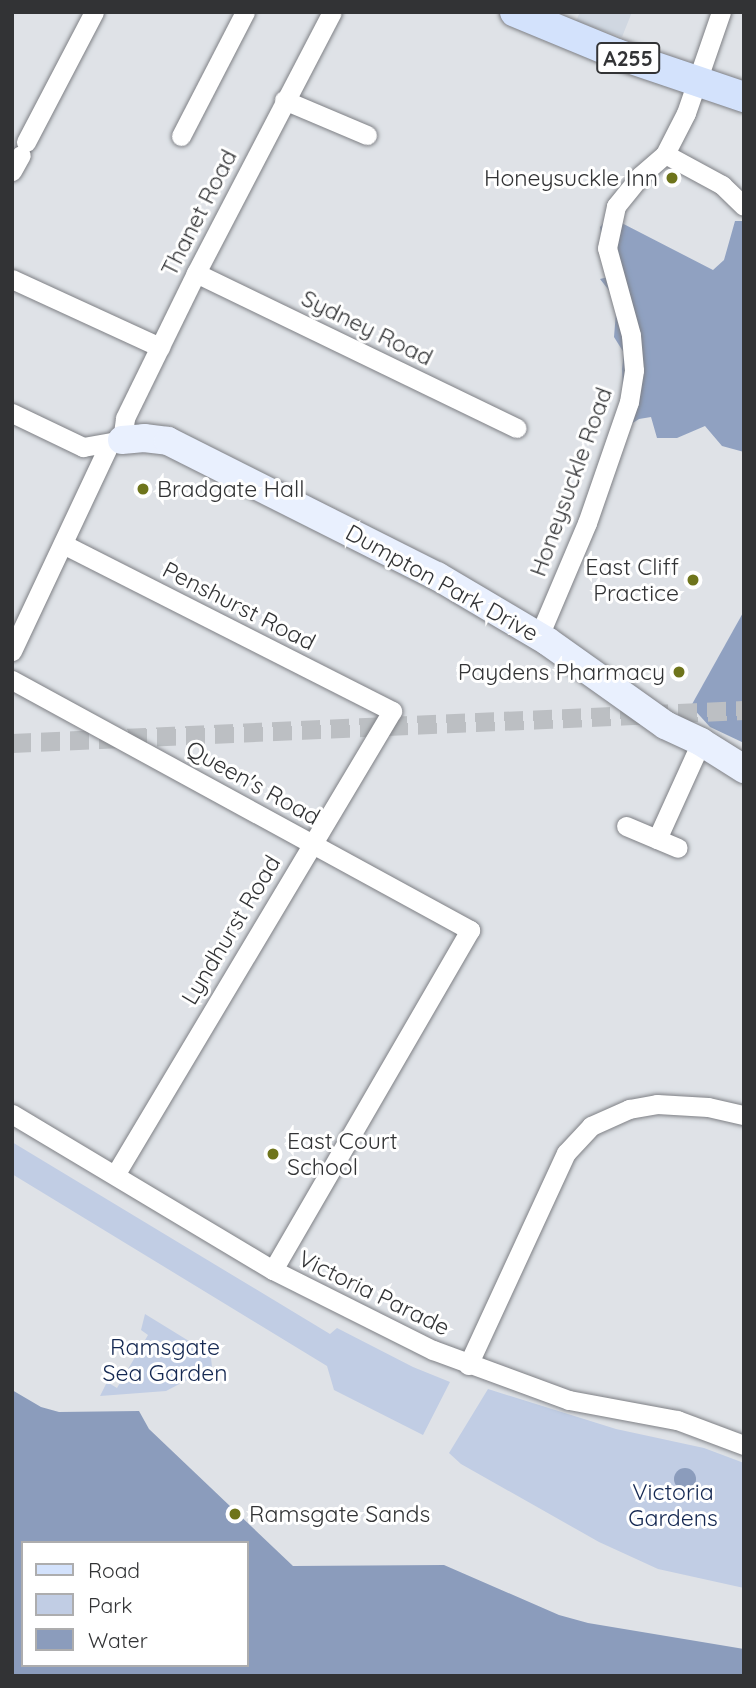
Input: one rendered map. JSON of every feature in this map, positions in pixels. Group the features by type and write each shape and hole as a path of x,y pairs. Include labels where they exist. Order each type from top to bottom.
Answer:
{"main road":[{"name":"A255","path":"515,12 695,82 744,97"}],"street":[{"path":"20,156 94,12"},
{"path":"181,136 245,12"},
{"name":"Thanet Road","path":"12,651 196,273 332,12"},
{"name":"Honeysuckle Road","path":"538,636 587,523 629,402 634,370 631,335 607,248 616,206 640,176 665,154 687,113 695,82 721,12"},
{"path":"284,100 367,134"},
{"path":"665,154 722,185 744,206"},
{"name":"Sydney Road","path":"196,273 517,428"},
{"path":"12,279 160,347"},
{"path":"12,413 83,447 116,442"},
{"name":"Dumpton Park Drive","path":"116,442 144,438 168,441 437,576 538,636 665,725 701,742 744,769"},
{"name":"Penshurst Road","path":"63,544 393,711"},
{"name":"Queen's Road","path":"12,680 470,930 273,1269"},
{"name":"Lyndhurst Road","path":"115,1175 393,711"},
{"path":"657,839 701,742"},
{"path":"626,826 678,848"},
{"path":"468,1365 566,1153 591,1126 619,1112 657,1104 708,1107 744,1115"},
{"name":"Victoria Parade","path":"12,1114 273,1269 350,1311 468,1365 569,1400 677,1420 744,1445"}],"shaded area":[{"path":"580,12 632,12 622,37 576,21"},
{"path":"610,217 713,270 724,260 735,221 744,221 744,452 722,446 705,426 677,438 657,438 651,417 639,419 625,428 622,369 624,353 614,337 616,312 611,293 600,279 608,277 600,227"},
{"path":"744,611 744,743 710,727 691,706"}],"green space":[{"path":"12,1142 330,1334 337,1328 413,1367 450,1382 423,1435 334,1390 327,1366 12,1174"},
{"name":"Ramsgate Sea Garden","path":"145,1314 197,1346 211,1358 212,1367 166,1391 100,1396 107,1382 117,1388 148,1335 141,1330"},
{"name":"Victoria Gardens","path":"488,1389 616,1429 704,1448 744,1463 744,1588 658,1569 599,1542 461,1464 449,1453"}],"water":[{"name":"Ramsgate Sands","path":"12,1390 41,1407 59,1412 139,1411 149,1429 293,1566 444,1565 559,1615 588,1623 744,1649 744,1676 12,1676"},
{"path":"685,1468 693,1471 696,1479 693,1487 685,1490 677,1487 674,1479 677,1471"}],"tunnel":[{"path":"12,743 744,710"}],"place":[{"name":"Honeysuckle Inn","path":"672,178"},
{"name":"Bradgate Hall","path":"143,489"},
{"name":"East Cliff Practice","path":"693,580"},
{"name":"Paydens Pharmacy","path":"679,672"},
{"name":"East Court School","path":"273,1154"},
{"name":"Ramsgate Sands","path":"235,1514"}]}
